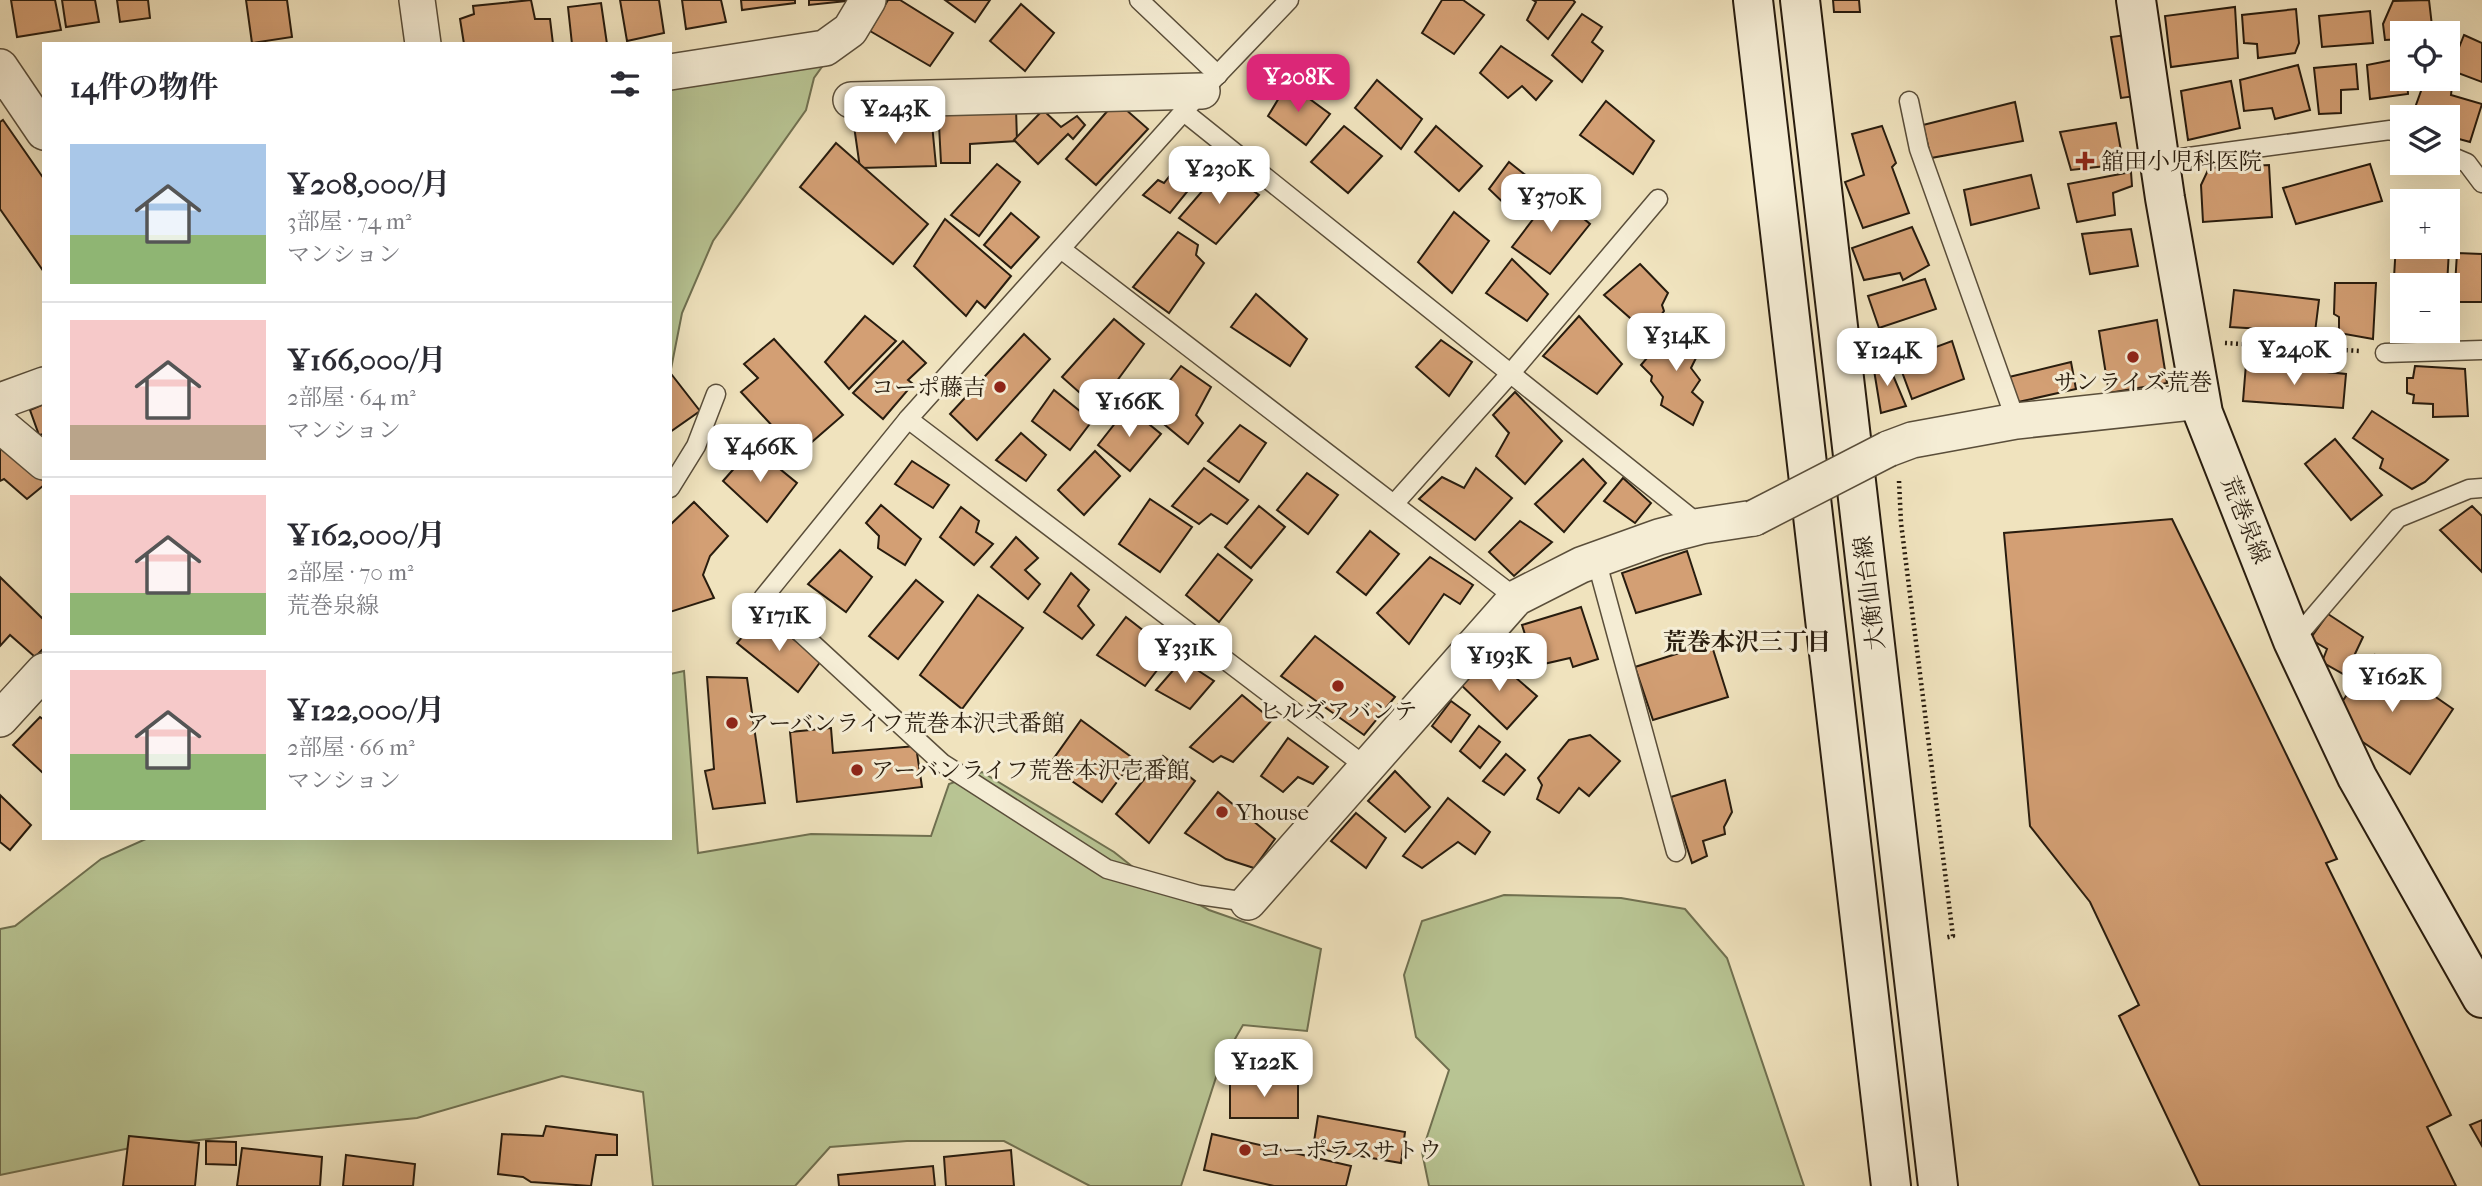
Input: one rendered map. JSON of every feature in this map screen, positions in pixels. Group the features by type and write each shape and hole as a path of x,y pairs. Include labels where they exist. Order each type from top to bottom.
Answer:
{"main road":[{"name":"大衡仙台線","path":"1753,0 1891,1186"},
{"name":"大衡仙台線","path":"1800,0 1938,1186"},
{"name":"荒巻泉線","path":"2144,1 2159,161 2201,401 2293,640 2357,777 2482,998"}],"street":[{"path":"417,0 423,42"},
{"path":"672,72 825,48 849,30 868,0"},
{"path":"0,67 42,129"},
{"path":"851,100 1201,93"},
{"path":"0,401 42,386"},
{"path":"1248,902 1369,769 1516,598 1596,559 1701,526 1754,519 1893,447 1912,440 2015,421 2201,401"},
{"path":"0,425 42,461"},
{"path":"0,719 42,673"}],"lane":[{"path":"1139,0 1201,93 1510,374 1701,526"},
{"path":"1248,902 1199,895 1107,869 943,763 763,598 908,419 1201,93 1289,0"},
{"path":"1909,101 1919,149 2015,421"},
{"path":"2159,161 2390,130"},
{"path":"2460,160 2467,163 2482,183"},
{"path":"1394,504 1510,374 1658,199"},
{"path":"1061,249 1516,598"},
{"path":"2385,353 2482,350"},
{"path":"672,485 696,446 716,394"},
{"path":"908,419 1369,769"},
{"path":"2293,640 2398,518 2469,489 2482,488"},
{"path":"1596,559 1676,852"}],"path":[{"path":"2190,341 2385,353"},
{"path":"1893,447 1953,936 1940,938"}],"green space":[{"path":"829,57 814,78 806,110 713,241 682,313 672,364 672,83"},
{"path":"684,671 698,853 811,834 931,836 949,784 982,772 1114,852 1138,871 1209,910 1321,949 1307,1031 1243,1025 1220,1065 1181,1186 1090,1186 1004,1141 907,1141 830,1147 795,1186 653,1186 643,1092 562,1076 417,1118 140,1146 0,1175 0,929 15,926 101,859 144,840 672,840 672,674"},
{"path":"1504,895 1621,898 1685,909 1727,958 1804,1186 1429,1186 1422,1152 1449,1070 1416,1037 1404,975 1422,921"}],"building":[{"path":"11,0 55,0 61,30 17,37"},
{"path":"62,0 95,0 99,22 66,27"},
{"path":"117,0 148,0 150,18 120,22"},
{"path":"246,0 287,0 292,37 252,42"},
{"path":"531,0 535,19 550,19 553,42 464,42 460,19 474,14 473,6"},
{"path":"620,0 659,0 664,33 627,41"},
{"path":"682,0 721,0 726,22 686,29"},
{"path":"741,0 795,0 795,3 742,10"},
{"path":"809,0 846,0 846,1 809,5"},
{"path":"888,0 900,0 953,33 930,66 870,31"},
{"path":"945,0 990,0 975,22"},
{"path":"1442,0 1463,0 1484,15 1454,54 1422,33"},
{"path":"1533,0 1575,2 1548,39 1527,20 1536,2"},
{"path":"1833,0 1859,0 1860,12 1834,12"},
{"path":"2429,0 2431,21 2390,21 2390,40 2385,40 2383,24 2393,1"},
{"path":"601,3 607,42 572,42 568,7"},
{"path":"1021,4 1054,33 1025,71 990,41"},
{"path":"2235,7 2238,58 2171,67 2165,16"},
{"path":"2296,9 2299,43 2295,53 2258,58 2257,44 2244,43 2242,15"},
{"path":"2370,11 2373,43 2322,47 2319,16"},
{"path":"1582,14 1602,27 1592,42 1603,51 1582,82 1552,55"},
{"path":"2126,35 2136,96 2121,98 2111,37"},
{"path":"2464,35 2482,43 2482,82 2460,74 2460,45"},
{"path":"1501,46 1552,81 1536,100 1522,86 1508,98 1480,73"},
{"path":"2390,61 2390,91 2408,91 2408,94 2370,99 2367,65"},
{"path":"2356,64 2358,89 2341,90 2341,113 2319,114 2314,68"},
{"path":"2298,65 2310,110 2275,119 2272,108 2244,111 2240,80"},
{"path":"1377,80 1422,119 1401,149 1355,108"},
{"path":"2231,81 2240,128 2188,140 2181,91"},
{"path":"1288,83 1330,114 1306,145 1268,116"},
{"path":"2421,91 2451,91 2451,95 2482,104 2470,142 2460,139 2460,105 2416,105"},
{"path":"1116,101 1148,129 1096,185 1066,159"},
{"path":"1606,101 1654,141 1633,174 1580,135"},
{"path":"2015,102 2023,141 1931,158 1923,125"},
{"path":"938,106 1016,108 1017,141 970,144 970,163 941,163"},
{"path":"1043,110 1061,127 1077,116 1085,125 1073,139 1068,134 1038,164 1014,140"},
{"path":"3,120 42,176 42,269 0,209 0,122"},
{"path":"2116,123 2122,156 2108,160 2106,166 2071,170 2060,132"},
{"path":"932,124 936,166 860,168 854,126"},
{"path":"1344,126 1382,156 1348,193 1311,162"},
{"path":"1436,126 1482,166 1459,191 1415,152"},
{"path":"1882,126 1896,163 1892,167 1909,213 1863,228 1845,182 1864,175 1852,134"},
{"path":"836,143 928,224 893,264 800,187"},
{"path":"1509,162 1538,185 1514,213 1489,189"},
{"path":"1180,163 1199,177 1170,213 1143,195 1158,180 1164,183"},
{"path":"997,164 1020,182 979,236 951,215"},
{"path":"2370,164 2382,201 2296,224 2283,188"},
{"path":"2269,165 2272,217 2203,222 2201,185 2209,168"},
{"path":"1222,168 1259,195 1216,244 1179,218"},
{"path":"2131,172 2132,186 2113,193 2115,215 2077,222 2068,184"},
{"path":"2031,175 2039,208 1971,225 1964,190"},
{"path":"1553,193 1590,224 1550,274 1512,247"},
{"path":"1454,212 1489,241 1452,293 1418,262"},
{"path":"1011,213 1039,237 1011,268 984,245"},
{"path":"945,219 1011,276 985,308 977,301 966,316 914,266"},
{"path":"1912,227 1929,265 1903,280 1900,273 1864,280 1852,248"},
{"path":"2131,229 2138,266 2090,274 2082,234"},
{"path":"1178,232 1198,245 1196,255 1204,263 1169,313 1133,287"},
{"path":"2460,253 2482,254 2482,302 2460,302 2460,273 2456,273"},
{"path":"1512,259 1548,294 1527,321 1486,293"},
{"path":"2395,259 2448,259 2448,273 2394,273"},
{"path":"1640,264 1668,293 1662,305 1664,311 1647,333 1604,295"},
{"path":"1925,279 1936,309 1879,328 1868,296"},
{"path":"2335,283 2376,283 2373,339 2339,333 2339,317 2334,314"},
{"path":"2234,290 2319,300 2315,332 2230,327"},
{"path":"1256,294 1307,339 1290,366 1231,327"},
{"path":"865,316 896,341 849,389 825,362"},
{"path":"1579,316 1622,364 1597,394 1543,356"},
{"path":"1681,318 1693,332 1689,345 1696,358 1691,368 1700,380 1692,392 1703,402 1693,425 1661,405 1663,397 1651,381 1652,376 1641,365"},
{"path":"1114,319 1144,344 1097,408 1062,377"},
{"name":"サンライズ荒巻","path":"2157,320 2167,383 2109,393 2099,331"},
{"name":"コーポ藤吉","path":"1024,334 1050,359 977,440 950,414"},
{"path":"774,339 843,415 798,454 741,392 758,378 744,364"},
{"path":"1441,340 1472,362 1449,396 1416,367"},
{"path":"903,341 926,363 908,380 913,384 883,419 853,393"},
{"path":"1952,341 1964,379 1912,399 1898,361"},
{"path":"1887,361 1906,406 1881,413 1873,364"},
{"path":"2071,362 2076,389 2018,402 2009,377"},
{"path":"2246,364 2346,374 2343,408 2243,401"},
{"path":"1181,366 1211,387 1196,415 1203,423 1188,444 1147,410"},
{"path":"2415,366 2465,369 2468,416 2433,417 2433,404 2413,403 2414,395 2407,393 2407,378 2413,378"},
{"path":"672,375 700,411 672,431"},
{"path":"1054,390 1092,421 1070,450 1032,421"},
{"path":"1515,392 1562,441 1525,484 1496,456 1509,433 1493,415"},
{"path":"42,405 42,434 39,435 30,410"},
{"path":"1128,407 1161,434 1130,471 1098,445"},
{"path":"2372,411 2448,460 2425,482 2412,489 2380,468 2383,459 2353,438"},
{"path":"1240,425 1266,443 1239,482 1208,461"},
{"path":"1021,433 1046,455 1026,481 996,460"},
{"path":"0,438 42,474 42,487 27,499 4,479 0,481"},
{"path":"2335,439 2382,495 2351,520 2305,464"},
{"path":"753,447 797,483 767,522 723,481"},
{"path":"1095,451 1120,476 1084,515 1058,490"},
{"path":"1583,459 1606,483 1564,532 1535,504"},
{"path":"912,461 949,485 933,508 895,484"},
{"path":"1204,468 1248,500 1227,524 1211,514 1199,524 1172,506"},
{"path":"1476,468 1512,498 1475,540 1419,499 1442,477 1464,488"},
{"path":"1307,473 1338,495 1308,534 1277,510"},
{"path":"1623,478 1651,503 1635,523 1604,501"},
{"path":"1150,499 1192,527 1160,572 1119,544"},
{"path":"694,502 728,536 710,556 703,575 714,598 672,611 672,523"},
{"path":"881,505 921,539 905,565 878,548 879,536 866,523"},
{"path":"1259,506 1285,527 1251,568 1225,547"},
{"path":"2472,506 2482,516 2482,572 2440,530"},
{"path":"961,507 979,521 976,532 993,544 974,565 940,537"},
{"path":"2172,519 2337,859 2326,863 2451,1115 2427,1127 2456,1186 2200,1186 2119,1016 2139,1005 2090,902 2030,826 2004,533"},
{"path":"1520,521 1552,542 1514,576 1489,552"},
{"path":"1370,531 1399,554 1366,595 1337,572"},
{"path":"1016,537 1038,558 1025,570 1040,584 1028,599 991,567"},
{"path":"840,550 872,577 846,612 808,584"},
{"path":"1687,551 1701,594 1636,613 1622,573"},
{"path":"1218,554 1252,580 1219,622 1186,595"},
{"path":"1430,557 1473,585 1460,604 1444,594 1409,644 1377,613"},
{"path":"1071,573 1089,590 1078,606 1094,625 1082,639 1044,612"},
{"path":"0,577 42,618 42,650 35,657 10,635 0,646"},
{"path":"916,580 943,602 898,659 869,636"},
{"path":"978,595 1023,628 962,709 920,675"},
{"path":"1581,607 1598,659 1573,667 1570,658 1535,666 1522,625"},
{"path":"762,614 821,661 798,692 737,643"},
{"path":"2328,614 2363,637 2345,675 2322,662 2327,649 2310,639"},
{"path":"1126,617 1171,652 1145,686 1097,655"},
{"name":"ヒルズアバンテ","path":"1315,636 1395,697 1364,735 1281,676"},
{"path":"1711,643 1728,697 1653,720 1635,667"},
{"path":"2375,655 2453,709 2410,774 2342,728 2337,709"},
{"path":"1182,660 1214,681 1190,709 1156,690"},
{"path":"1475,663 1486,672 1501,665 1537,696 1507,729 1460,684"},
{"name":"アーバンライフ荒巻本沢弐番館","path":"707,677 747,678 765,803 713,809 705,771 714,769"},
{"path":"1242,695 1272,720 1233,762 1221,756 1213,762 1190,747"},
{"path":"1451,701 1470,715 1451,742 1432,726"},
{"path":"40,717 42,718 42,772 13,745"},
{"path":"1081,720 1134,759 1102,802 1049,765"},
{"path":"1479,726 1500,742 1480,768 1460,751"},
{"name":"アーバンライフ荒巻本沢壱番館","path":"831,728 833,753 916,746 922,787 797,802 790,732"},
{"path":"1590,735 1620,761 1589,796 1579,788 1559,813 1537,799 1542,785 1538,778 1569,740"},
{"path":"1288,738 1328,767 1313,784 1298,777 1283,792 1261,776"},
{"path":"1506,754 1525,770 1504,795 1483,781"},
{"path":"1163,756 1195,781 1149,843 1116,814"},
{"path":"1395,771 1430,807 1405,832 1368,801"},
{"path":"1725,780 1732,812 1724,827 1725,834 1703,841 1707,856 1692,863 1671,797"},
{"name":"Yhouse","path":"1218,792 1275,839 1254,868 1226,859 1185,833"},
{"path":"0,795 31,825 10,850 0,842"},
{"path":"1448,798 1490,832 1475,854 1458,842 1422,868 1403,856"},
{"path":"1356,813 1386,838 1366,868 1331,841"},
{"path":"1230,1080 1298,1080 1298,1118 1230,1118"},
{"path":"1318,1116 1405,1132 1401,1163 1313,1148"},
{"path":"2482,1120 2482,1146 2470,1125"},
{"path":"546,1126 617,1135 617,1155 596,1155 591,1186 531,1182 523,1177 498,1174 502,1134 543,1136"},
{"name":"コーポラスサトウ","path":"1212,1134 1351,1166 1346,1186 1274,1186 1204,1170"},
{"path":"129,1136 199,1143 195,1186 123,1186"},
{"path":"206,1141 236,1142 236,1165 206,1164"},
{"path":"242,1148 322,1157 320,1186 237,1186"},
{"path":"1011,1150 1014,1186 946,1186 944,1157"},
{"path":"346,1155 415,1164 413,1186 343,1186"},
{"path":"933,1166 935,1186 839,1186 838,1175"}],"place":[{"name":"舘田小児科医院","path":"2085,161"},
{"name":"サンライズ荒巻","path":"2133,357"},
{"name":"コーポ藤吉","path":"1000,387"},
{"name":"ヒルズアバンテ","path":"1338,686"},
{"name":"アーバンライフ荒巻本沢弐番館","path":"732,723"},
{"name":"アーバンライフ荒巻本沢壱番館","path":"857,770"},
{"name":"Yhouse","path":"1222,812"},
{"name":"コーポラスサトウ","path":"1245,1150"}],"district":[{"name":"荒巻本沢三丁目","path":"1747,642"}]}
